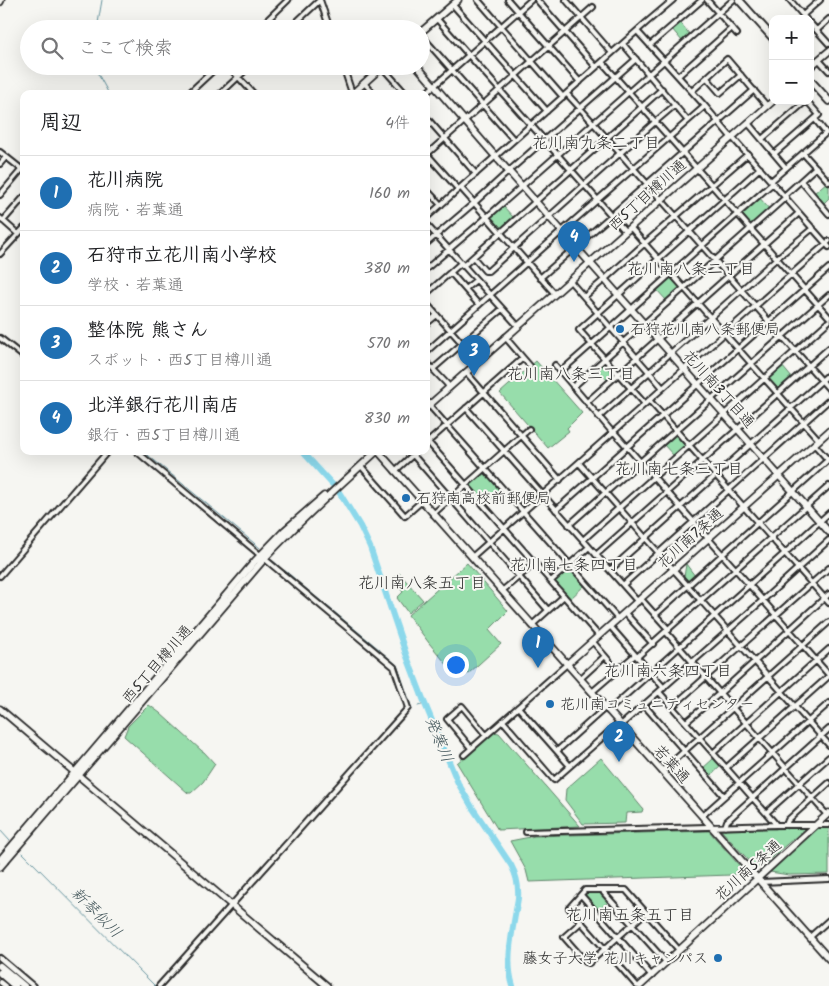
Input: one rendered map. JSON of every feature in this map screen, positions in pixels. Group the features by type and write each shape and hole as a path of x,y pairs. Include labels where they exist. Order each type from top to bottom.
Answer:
{"main road":[{"path":"739,0 769,34"},
{"path":"814,84 829,101"},
{"path":"0,966 24,986"},
{"path":"0,973 15,986"}],"street":[{"path":"267,20 288,0"},
{"path":"299,20 320,0 327,20"},
{"path":"478,0 532,61 580,108 829,389"},
{"path":"508,0 580,82"},
{"path":"430,90 531,0"},
{"path":"537,0 596,67"},
{"path":"566,0 612,53"},
{"path":"430,215 673,0"},
{"path":"650,45 702,0"},
{"path":"706,0 737,34"},
{"path":"430,266 487,218 733,0"},
{"path":"790,0 803,15"},
{"path":"807,15 820,0"},
{"path":"430,26 455,2 485,41 547,111"},
{"path":"430,151 593,7"},
{"path":"437,19 611,215 645,243 803,423 829,460 655,615"},
{"path":"817,30 829,19"},
{"path":"814,27 829,44"},
{"path":"678,76 732,28"},
{"path":"472,557 828,244 637,31"},
{"path":"430,44 514,140"},
{"path":"622,44 688,121"},
{"path":"814,64 829,51"},
{"path":"430,240 636,59"},
{"path":"692,91 727,59 767,106"},
{"path":"819,60 829,71"},
{"path":"582,540 829,319 602,62"},
{"path":"192,90 208,75"},
{"path":"346,75 351,90"},
{"path":"356,90 374,75"},
{"path":"390,75 403,90"},
{"name":"花川南3丁目通","path":"425,75 829,532"},
{"path":"707,78 720,93 741,75"},
{"path":"224,90 238,77 249,90"},
{"path":"364,83 370,90"},
{"path":"430,290 450,272 473,257 662,89"},
{"path":"540,278 754,90"},
{"path":"473,257 485,271 488,271 676,105"},
{"path":"762,140 801,105"},
{"path":"774,154 819,115 810,105"},
{"path":"430,348 705,106"},
{"name":"西5丁目樽川通","path":"430,404 767,106"},
{"path":"560,372 826,133 814,119"},
{"path":"430,122 476,174"},
{"path":"748,123 786,168"},
{"path":"0,152 20,168"},
{"path":"803,153 829,182"},
{"path":"584,297 748,154"},
{"path":"0,164 6,157"},
{"path":"430,157 474,203 555,294"},
{"path":"573,387 751,229 816,167"},
{"path":"646,404 579,330 760,168"},
{"path":"0,195 20,173"},
{"path":"801,181 829,214"},
{"path":"430,193 441,205"},
{"path":"0,254 18,234 2,220 20,201"},
{"path":"586,402 799,213"},
{"path":"430,228 518,326"},
{"path":"599,417 813,228"},
{"path":"0,244 5,248"},
{"path":"556,510 829,268"},
{"path":"450,272 479,305"},
{"path":"465,289 476,280"},
{"path":"570,281 664,388"},
{"path":"569,525 829,295"},
{"path":"430,306 478,361"},
{"path":"433,370 502,309"},
{"path":"430,320 437,314"},
{"path":"0,338 20,355"},
{"path":"505,338 530,366"},
{"path":"596,555 829,348"},
{"path":"430,440 523,358"},
{"path":"555,366 829,675 726,768"},
{"path":"430,367 449,388"},
{"path":"466,372 560,480"},
{"path":"610,570 829,374"},
{"path":"650,400 829,603"},
{"path":"623,585 730,491 829,400"},
{"path":"430,408 618,619"},
{"path":"466,408 589,548 623,585 655,615 678,648 828,814"},
{"path":"433,514 529,429"},
{"name":"花川南7条通","path":"567,664 829,431"},
{"path":"430,446 505,528 599,636"},
{"path":"0,576 105,455"},
{"path":"141,455 394,667 408,708 159,986"},
{"name":"西5丁目樽川通","path":"0,867 285,530 373,455"},
{"name":"若葉通","path":"381,455 810,937 828,954"},
{"path":"395,471 413,455 548,610"},
{"path":"579,463 829,745"},
{"path":"361,466 405,516 422,501"},
{"path":"592,692 617,670 653,644 829,486"},
{"path":"557,751 651,672 829,513"},
{"path":"503,721 554,780 664,688 829,540"},
{"path":"551,581 589,548"},
{"path":"502,591 535,563"},
{"path":"672,707 829,568"},
{"path":"686,722 829,594"},
{"path":"532,625 564,596"},
{"path":"625,612 653,644"},
{"path":"662,771 829,622"},
{"path":"610,626 664,688"},
{"path":"593,642 617,670"},
{"path":"712,753 829,649"},
{"path":"580,679 605,656"},
{"path":"464,755 567,664"},
{"path":"659,692 776,825"},
{"path":"702,816 829,702"},
{"path":"644,705 724,796"},
{"path":"472,748 447,719 462,706 486,735"},
{"path":"518,707 570,766"},
{"path":"0,709 327,986"},
{"path":"724,827 727,820 829,729"},
{"path":"766,813 829,756"},
{"name":"西5丁目樽川通","path":"0,860 77,774"},
{"path":"786,825 788,820 829,783"},
{"name":"花川南5条通","path":"638,986 652,976 759,880 828,814"},
{"path":"526,832 829,825"},
{"path":"759,880 829,879"},
{"path":"638,986 569,908 585,890 626,890 679,950"},
{"path":"603,890 666,962"},
{"path":"581,895 652,976"},
{"path":"581,922 564,937 589,963 646,912"},
{"path":"810,937 829,920"},
{"path":"0,958 33,986"},
{"path":"0,982 5,986"}],"green space":[{"path":"680,22 690,35 682,41 672,29"},
{"path":"827,182 829,184 829,198 823,204 814,193"},
{"path":"759,197 770,210 752,226 741,213"},
{"path":"503,206 514,218 501,229 491,217"},
{"path":"671,278 680,290 667,301 656,289 664,280"},
{"path":"536,361 582,413 567,428 569,431 548,448 500,393"},
{"path":"604,363 616,374 608,381 603,375 600,377 595,372"},
{"path":"782,366 792,378 777,390 769,377"},
{"path":"675,434 685,446 674,456 663,444"},
{"path":"484,472 501,490 485,504 470,487"},
{"path":"467,563 508,611 489,630 501,644 468,674 454,673 408,615"},
{"path":"686,564 695,576 689,581 684,577"},
{"path":"569,569 585,585 570,599 555,582"},
{"path":"399,573 423,600 408,613 397,598 403,592 393,579"},
{"path":"149,705 204,752 215,764 203,782 191,793 188,793 124,736 128,726"},
{"path":"493,732 499,733 580,826 498,830 457,763"},
{"path":"601,758 643,809 642,812 626,813 625,823 583,824 565,800 566,789"},
{"path":"714,758 721,766 709,777 702,769"},
{"path":"829,827 829,874 789,875 770,872 817,828"},
{"path":"806,828 760,867 755,867 721,830"},
{"path":"709,831 744,871 731,875 529,882 526,870 510,841 535,836"},
{"path":"587,893 599,893 608,902 598,911 585,897"}],"waterway":[{"path":"99,20 102,0"},
{"path":"99,75 107,90"},
{"path":"148,455 260,548"},
{"name":"発寒川","path":"306,455 332,484"},
{"name":"発寒川","path":"339,492 360,526 370,547 406,654 458,783 515,873 518,885 518,898 509,964 513,986"},
{"path":"273,561 280,567"},
{"path":"284,570 295,579"},
{"path":"298,582 380,650"},
{"path":"383,653 397,665 412,709"},
{"name":"発寒川","path":"418,706 425,704"},
{"name":"新琴似川","path":"0,830 10,841"},
{"name":"新琴似川","path":"23,853 155,986"}],"place":[{"name":"北洋銀行花川南店","path":"574,262"},
{"name":"石狩花川南八条郵便局","path":"620,329"},
{"name":"整体院 熊さん","path":"474,376"},
{"name":"石狩南高校前郵便局","path":"406,498"},
{"name":"花川病院","path":"538,668"},
{"name":"花川南コミュニティセンター","path":"550,704"},
{"name":"石狩市立花川南小学校","path":"619,762"},
{"name":"藤女子大学 花川キャンパス","path":"718,958"}],"district":[{"name":"花川南九条二丁目","path":"596,142"},
{"name":"花川南八条二丁目","path":"691,268"},
{"name":"花川南八条三丁目","path":"571,373"},
{"name":"花川南七条三丁目","path":"679,468"},
{"name":"花川南七条四丁目","path":"574,564"},
{"name":"花川南八条五丁目","path":"422,582"},
{"name":"花川南六条四丁目","path":"668,670"},
{"name":"花川南五条五丁目","path":"630,914"}]}
